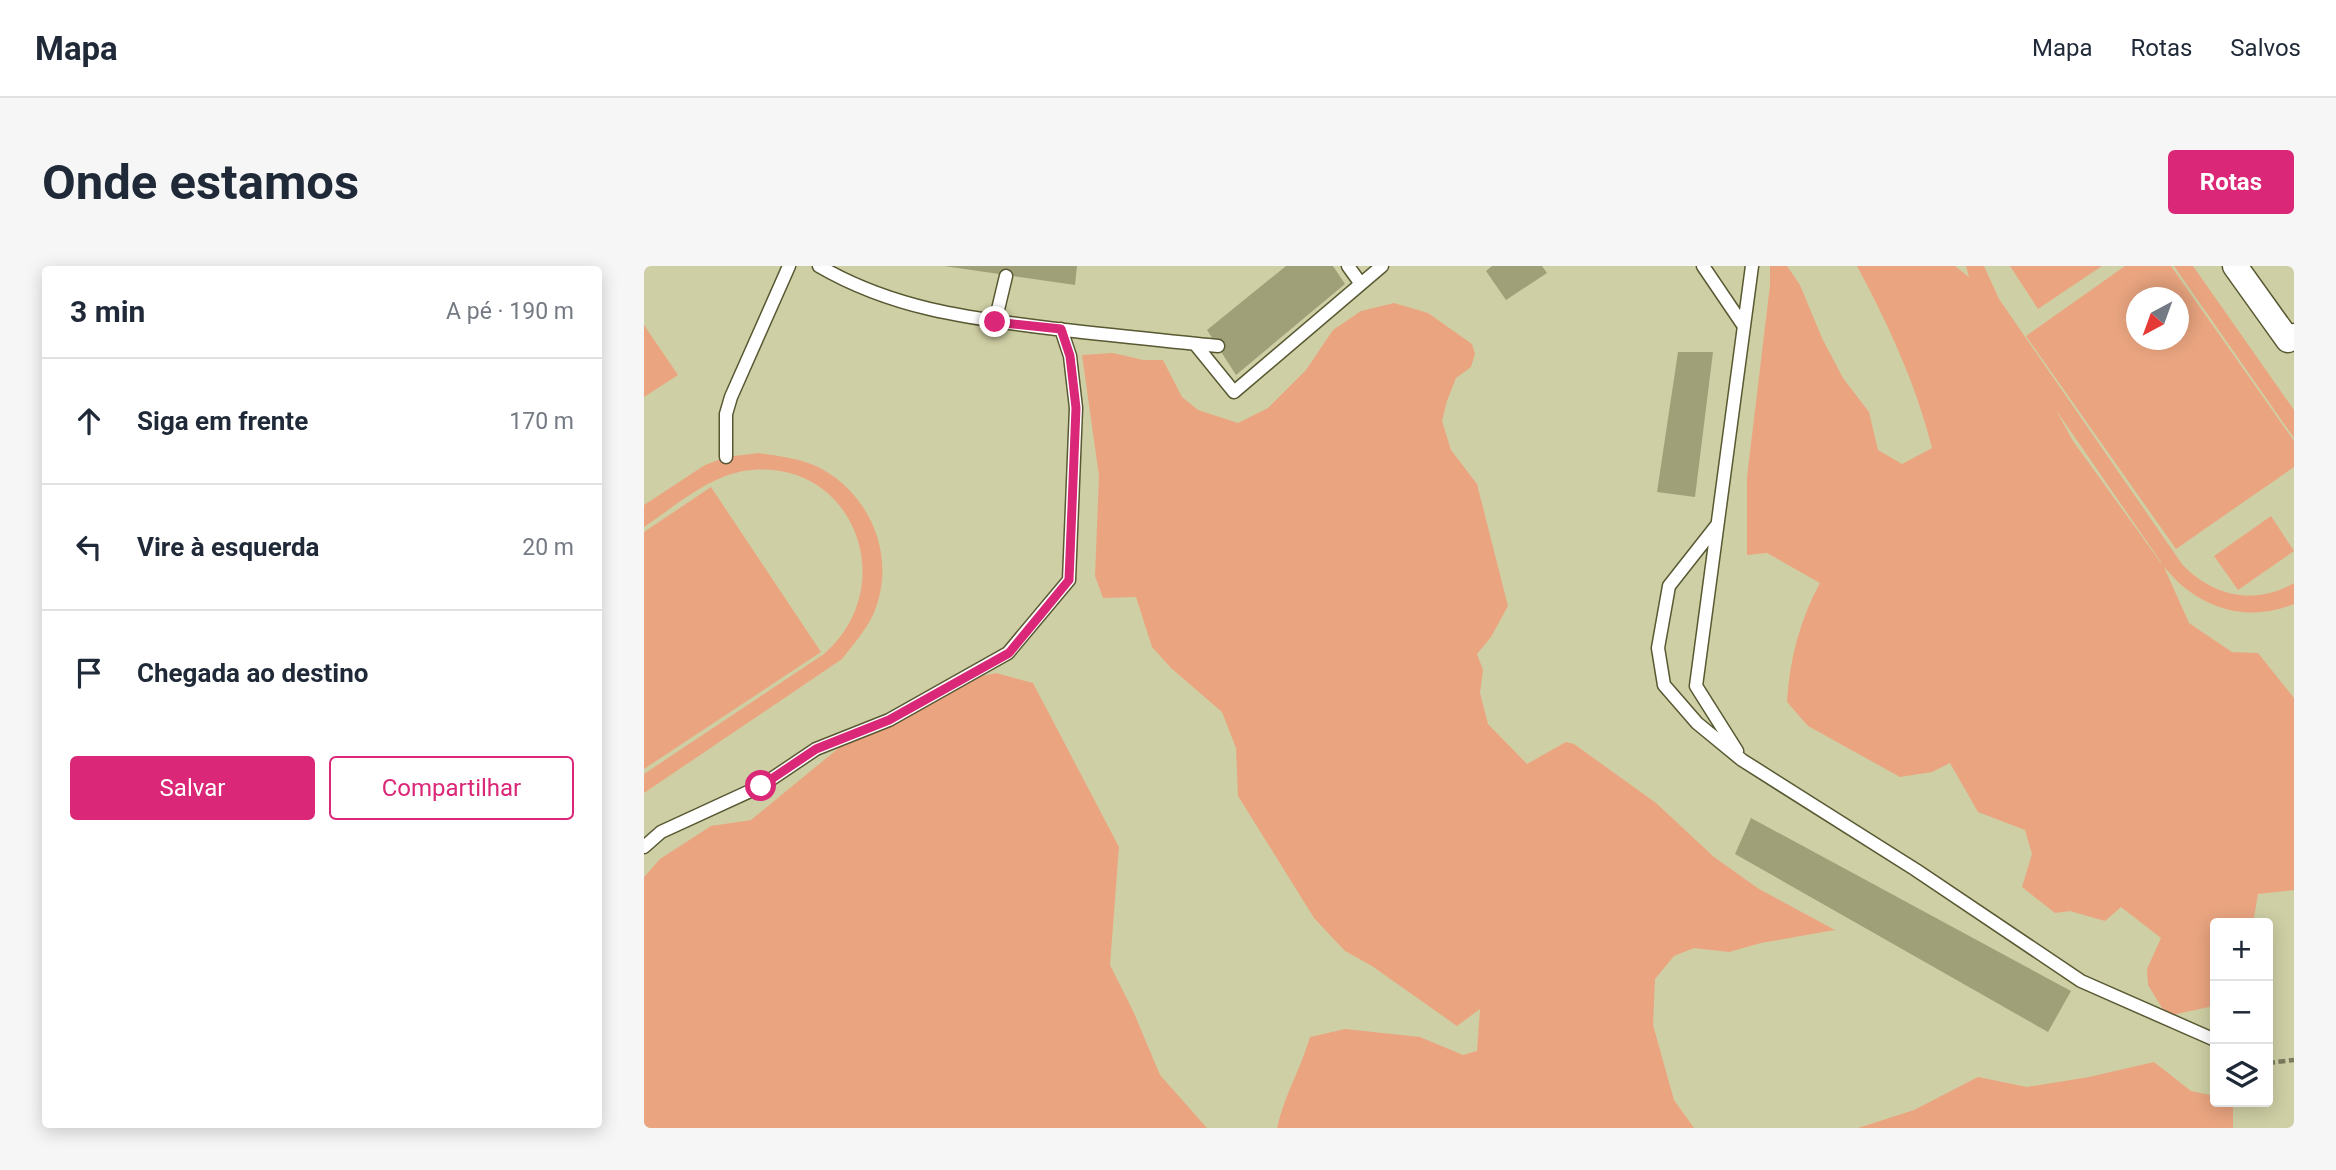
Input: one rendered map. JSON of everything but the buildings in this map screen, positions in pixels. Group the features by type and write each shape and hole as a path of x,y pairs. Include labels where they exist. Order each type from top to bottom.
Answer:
{"street":[{"path":"2235,266 2288,340 2294,336"}],"lane":[{"path":"726,457 726,414 730,397 789,266"},
{"path":"819,266 854,286 889,299 970,319 1218,346"},
{"path":"1348,266 1361,284"},
{"path":"1195,344 1234,392 1382,266"},
{"path":"1703,266 1743,325"},
{"path":"1742,760 1696,686 1752,266"},
{"path":"995,322 1006,276"},
{"path":"644,847 661,832 761,786 816,749 889,720 1009,653 1069,580 1076,408 1070,356 1061,329"},
{"path":"1717,525 1669,586 1658,648 1664,685 1697,723 1742,760 1916,870 2081,981 2210,1038"}],"path":[{"path":"2273,1062 2294,1060"}],"shaded area":[{"path":"1770,266 1787,266 1800,285 1822,338 1843,378 1869,412 1878,450 1902,464 1932,448 1900,355 1857,266 1955,266 1969,277 1966,266 1984,266 1999,299 2182,564 2207,584 2234,594 2264,594 2294,583 2294,604 2263,612 2234,611 2205,601 2192,593 2164,567 2189,623 2232,652 2258,653 2294,698 2294,890 2258,894 2254,918 2210,918 2210,1006 2167,1016 2148,985 2147,969 2161,938 2121,907 2105,921 2070,911 2055,913 2022,887 2032,854 2025,830 1978,812 1950,763 1932,772 1900,777 1808,726 1787,702 1797,641 1820,583 1767,553 1747,555 1747,477","holes":["2056,410 2161,562 2073,441"]},
{"path":"2010,266 2102,266 2038,309"},
{"path":"2125,266 2171,266 2186,287 2126,287 2126,350 2189,350 2189,292 2294,441 2294,467 2176,549 2026,336"},
{"path":"2174,266 2193,266 2294,410 2294,438 2189,287"},
{"path":"1394,303 1428,313 1472,344 1475,354 1471,367 1456,378 1442,421 1451,450 1477,484 1508,606 1491,637 1477,654 1483,670 1480,693 1488,724 1527,764 1566,742 1574,744 1656,803 1714,857 1759,889 1835,930 1761,943 1729,952 1694,948 1674,956 1655,979 1653,1025 1674,1100 1694,1128 1277,1128 1310,1037 1345,1029 1420,1037 1463,1055 1477,1051 1480,1009 1457,1026 1372,966 1345,951 1314,918 1238,796 1236,748 1222,712 1171,668 1152,647 1136,597 1103,598 1095,576 1099,476 1082,355 1113,353 1143,360 1163,360 1182,397 1198,410 1238,423 1268,408 1306,370 1333,330 1361,311"},
{"path":"644,325 678,375 644,397"},
{"path":"759,453 795,459 816,466 852,492 865,510 880,550 882,572 880,594 873,615 842,659 644,793 644,774 824,654 847,626 860,596 862,564 855,534 840,507 818,486 788,473 752,470 723,477 695,491 644,527 644,505 705,465 726,457"},
{"path":"711,487 821,652 644,769 644,532"},
{"path":"2271,516 2294,551 2238,590 2214,556"},
{"path":"996,673 1033,683 1119,847 1110,965 1160,1075 1207,1128 644,1128 644,877 660,859 711,826 751,820 857,733 939,685"},
{"path":"2154,1062 2191,1091 2210,1095 2210,1107 2233,1107 2233,1128 1858,1128 1914,1110 1978,1077 2027,1087 2089,1077"}],"route":[{"path":"761,786 816,749 889,720 1009,653 1069,580 1076,408 1070,356 1061,329 995,322"}]}
